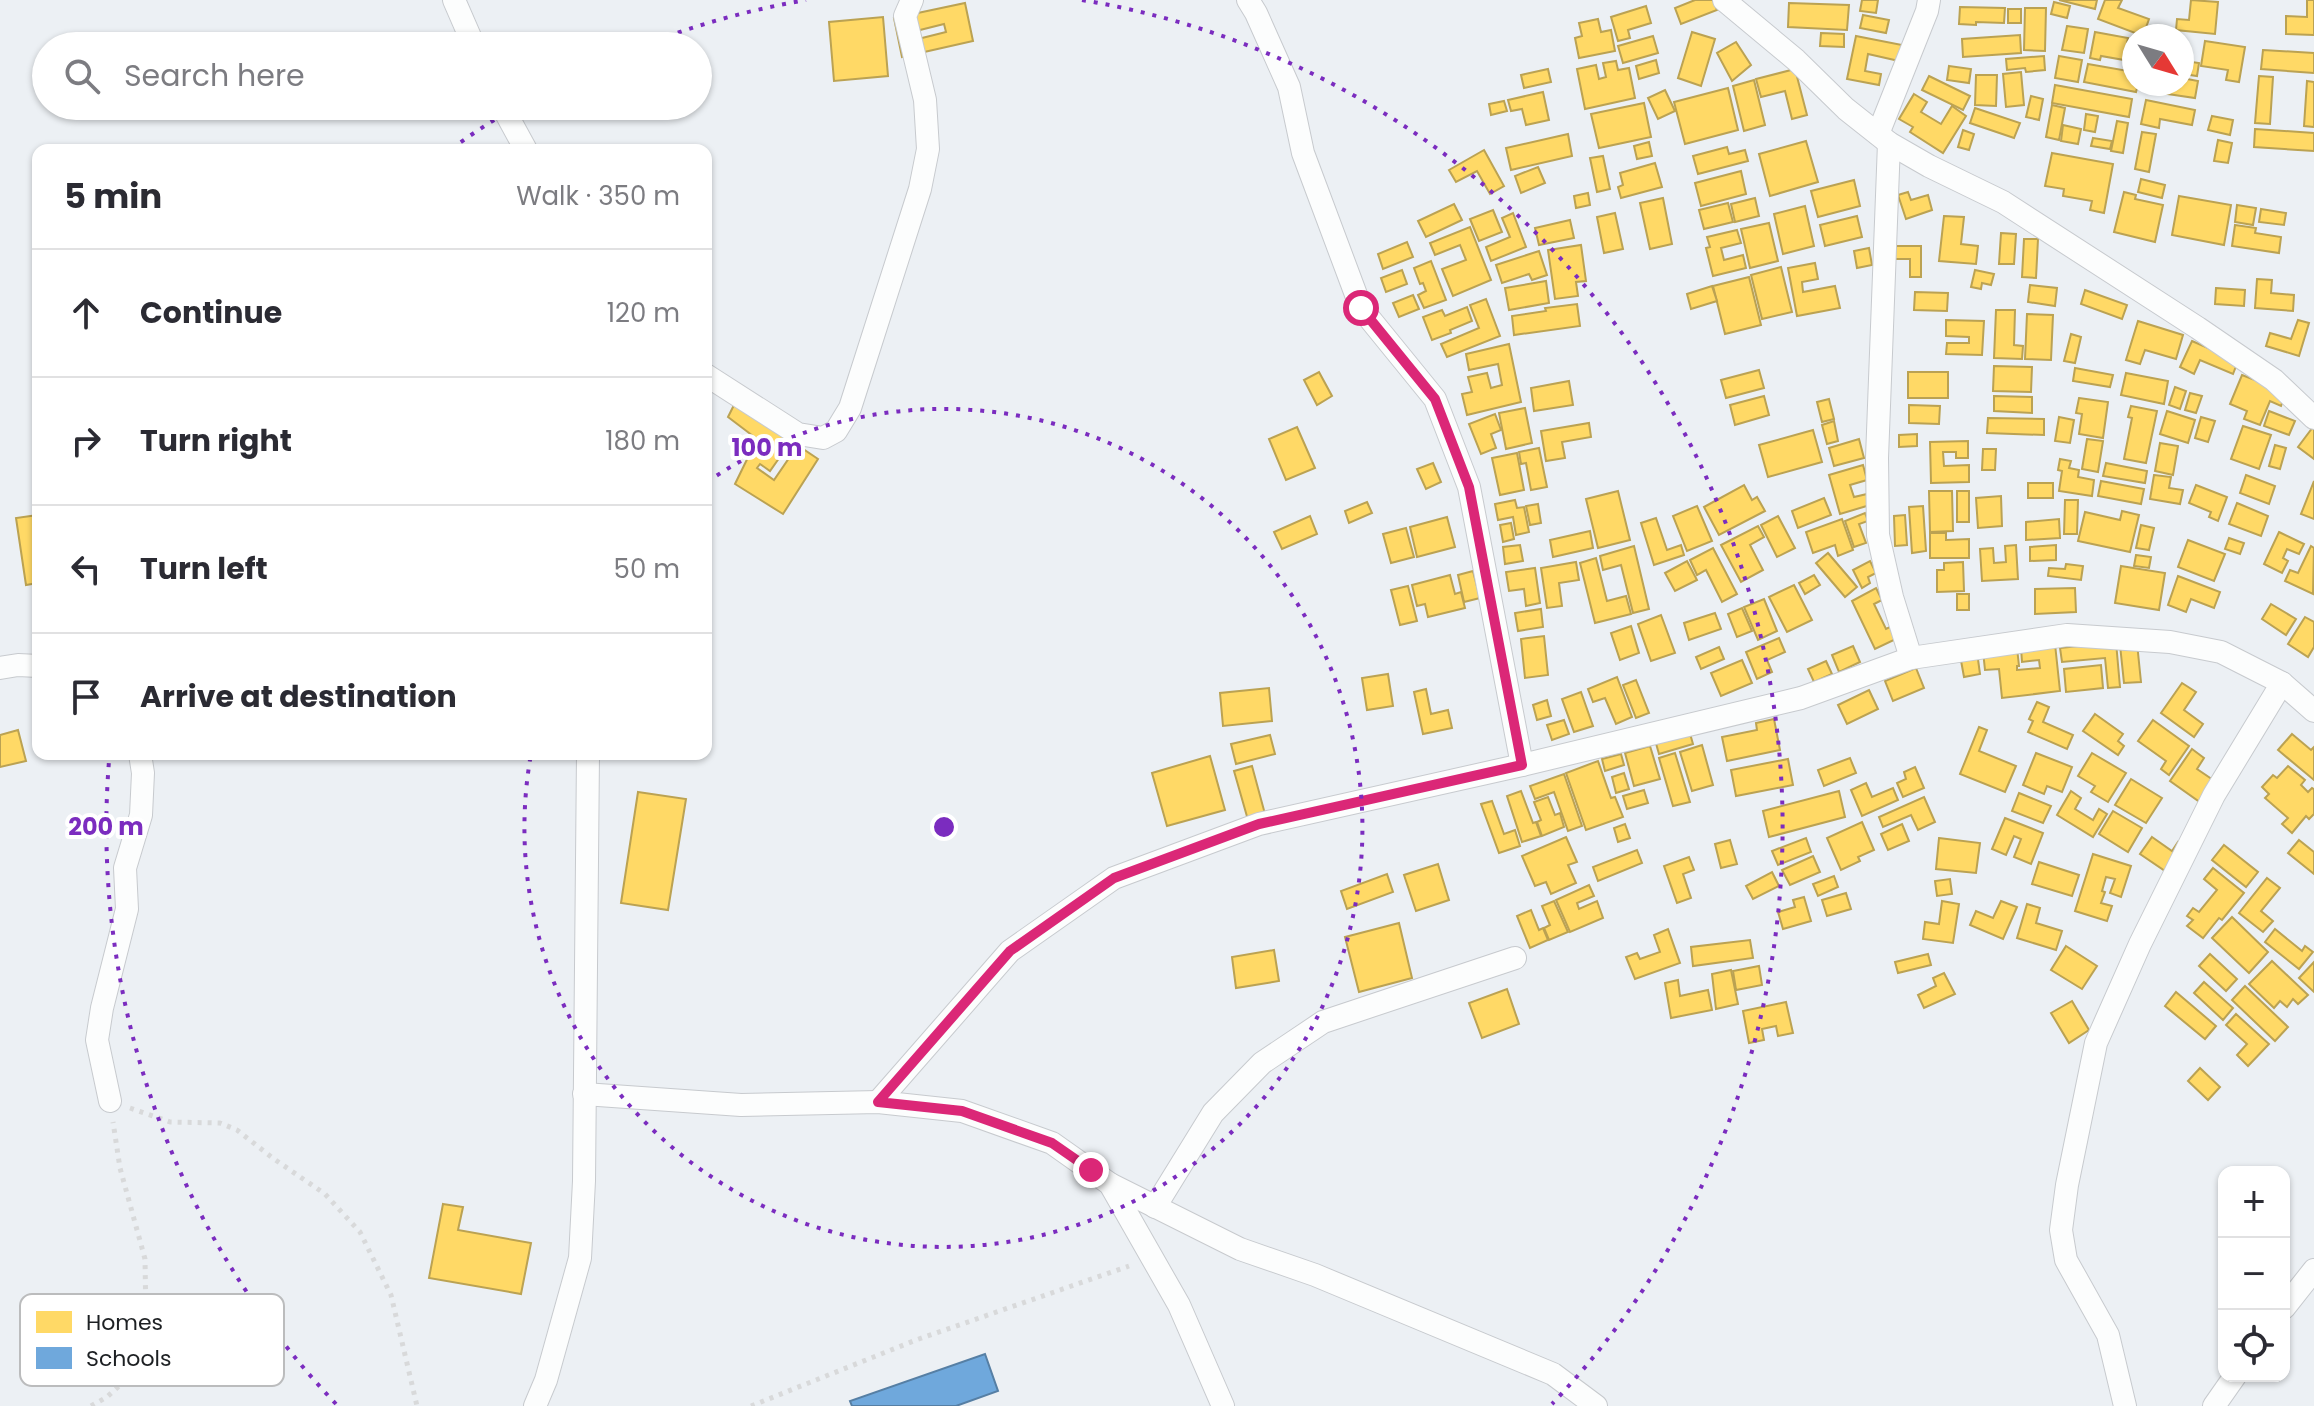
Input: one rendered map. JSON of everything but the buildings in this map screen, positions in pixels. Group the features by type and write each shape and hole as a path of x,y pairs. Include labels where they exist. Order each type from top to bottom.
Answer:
{"street":[{"path":"454,0 468,32"},
{"path":"712,379 798,434 823,438 836,431 850,408 920,189 928,149 925,100 905,16 912,0"},
{"path":"1248,0 1289,87 1303,153 1361,308 1435,399 1469,487 1522,765"},
{"path":"1724,0 1883,139 1929,166 2003,202 2198,328 2274,380 2314,418"},
{"path":"1911,658 1892,597 1878,535 1883,139 1929,0"},
{"path":"510,120 523,144"},
{"path":"878,1102 1010,951 1114,878 1259,824 1801,698 1911,658 2067,635 2170,642 2221,652 2282,683 2314,711"},
{"path":"0,668 32,666"},
{"path":"2125,1406 2108,1335 2066,1260 2061,1230 2096,1043 2140,944 2214,795 2282,683"},
{"path":"110,1101 97,1040 127,909 125,868 141,815 141,760"},
{"path":"535,1406 546,1380 580,1258 584,1181 588,760"},
{"path":"1155,1207 1213,1113 1262,1063 1323,1022 1515,958"},
{"path":"584,1094 741,1105 878,1102 962,1111 1052,1143 1110,1184 1240,1249 1315,1275 1553,1374 1596,1406"},
{"path":"1110,1184 1179,1305 1223,1406"},
{"path":"2290,1300 2314,1270"},
{"path":"2214,1406 2231,1382"}],"path":[{"path":"146,1294 145,1259 120,1168 110,1101 170,1122 220,1123 237,1130 325,1194 360,1232 391,1295 417,1406"},
{"path":"751,1406 916,1340 1152,1258"},
{"path":"91,1406 119,1386"}],"route":[{"path":"1091,1170 1052,1143 962,1111 878,1102 1010,951 1114,878 1259,824 1522,765 1469,487 1435,399 1361,308"}]}
